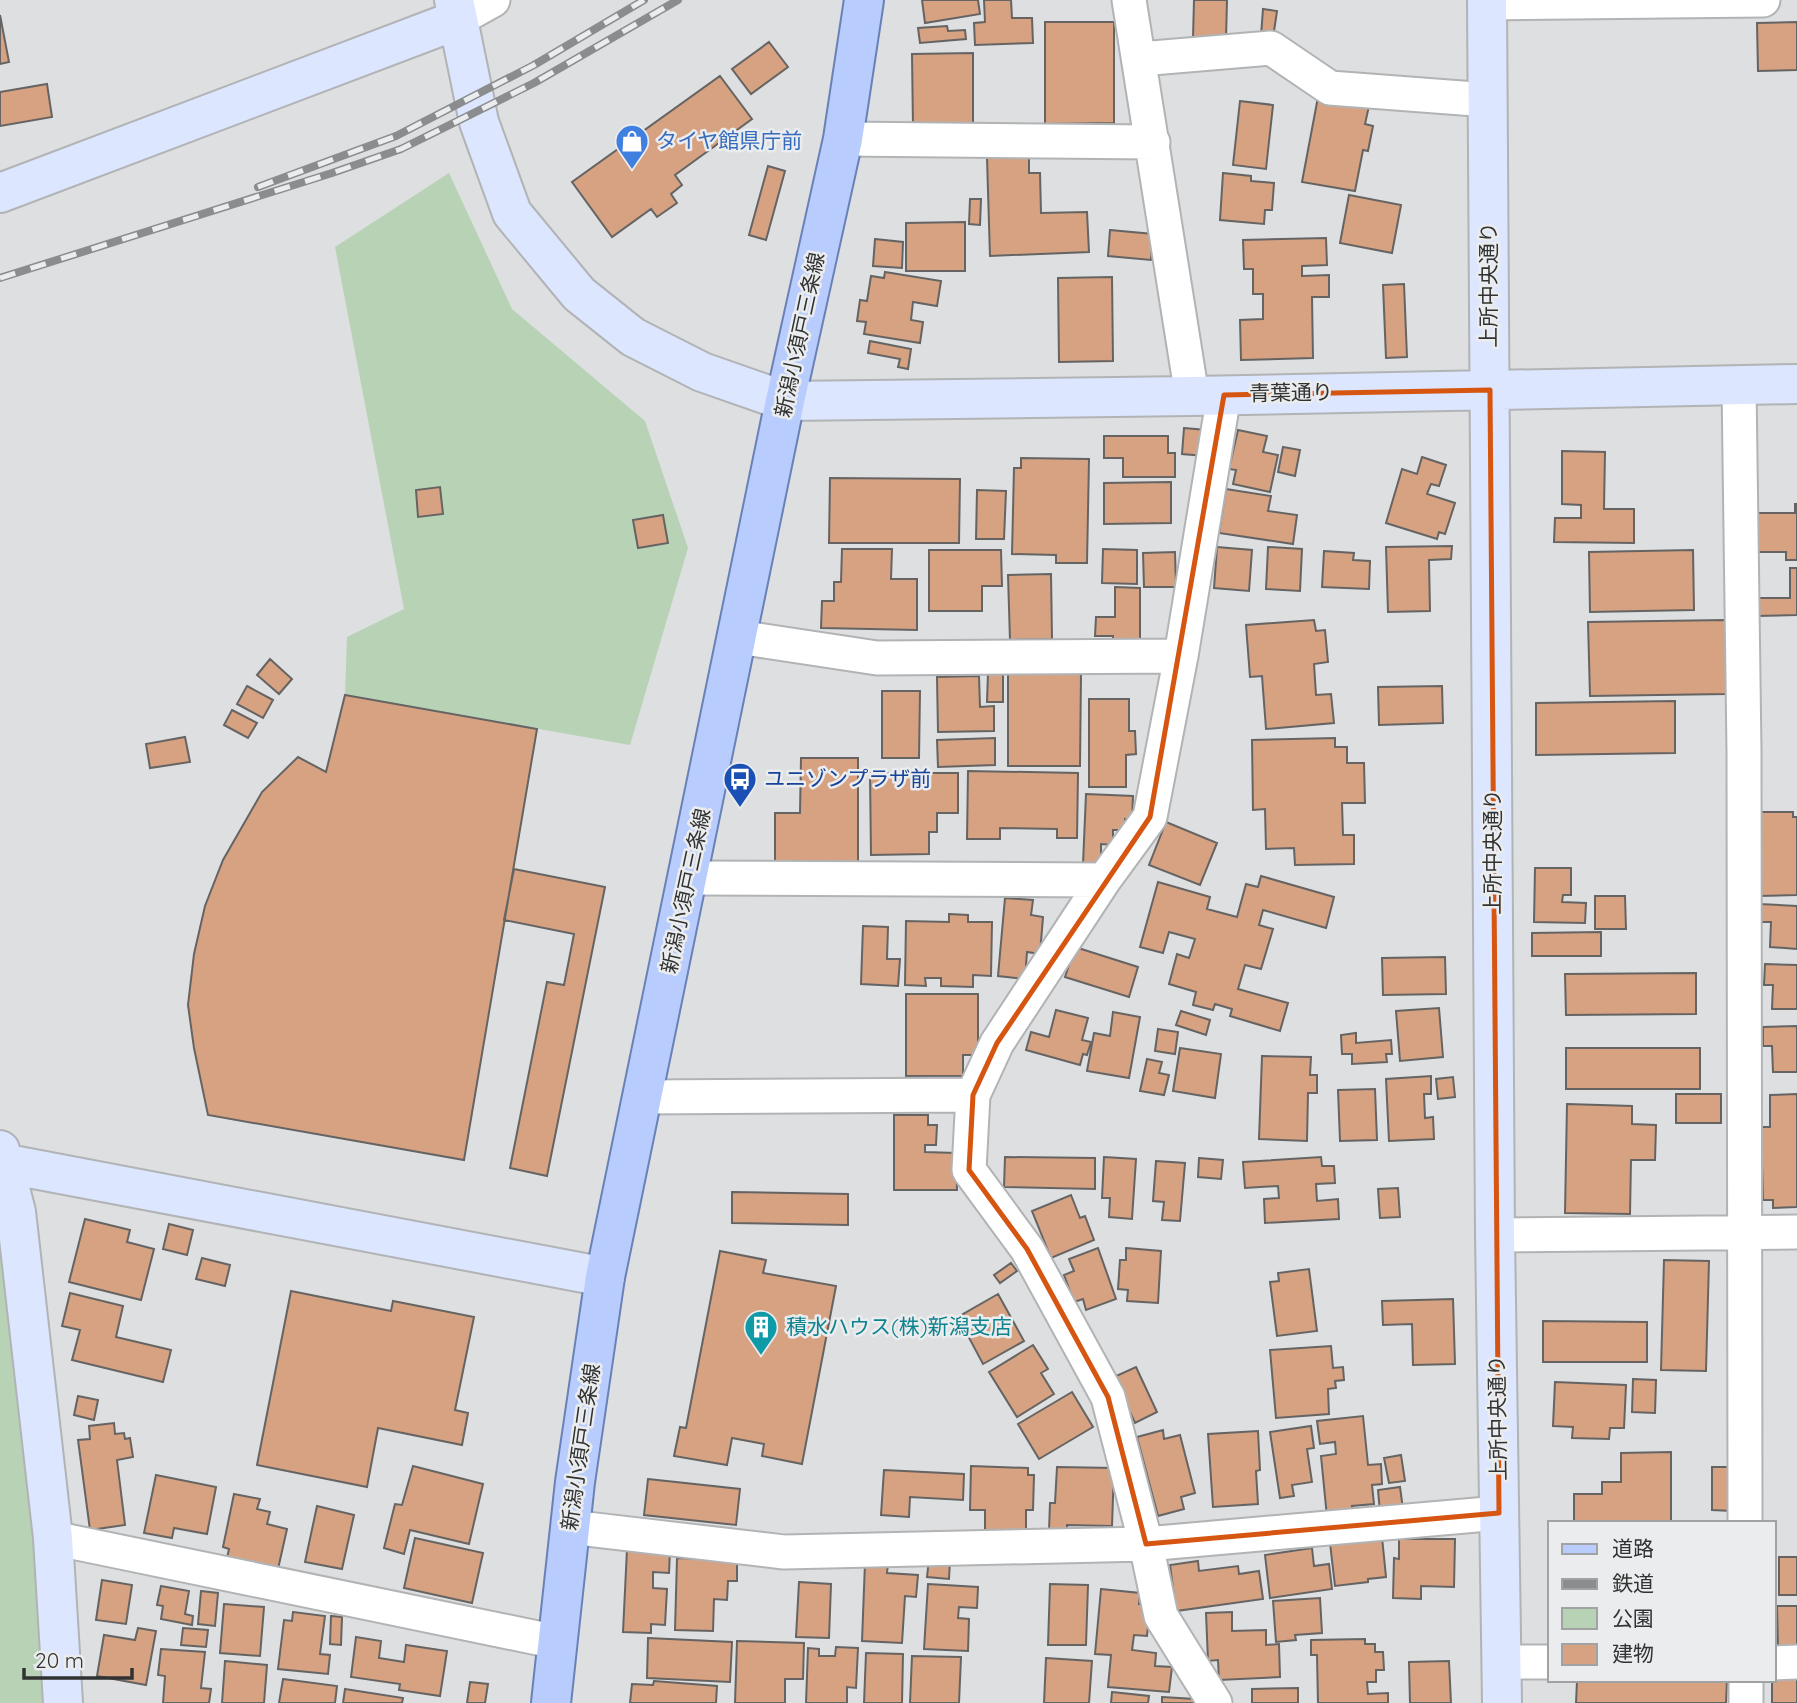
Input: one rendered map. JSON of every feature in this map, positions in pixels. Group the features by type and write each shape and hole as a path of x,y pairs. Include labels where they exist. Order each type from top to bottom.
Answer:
{"main road":[{"name":"新潟小須戸三条線","path":"551,1703 570,1527 606,1277 785,401 843,139 864,0"}],"street":[{"path":"0,193 456,10 493,0"},
{"path":"1129,0 1153,142 1208,395 1181,656 1150,817 1104,880 997,1043 973,1095 969,1170 1027,1248 1108,1397 1146,1544 1161,1616 1215,1703"},
{"path":"1487,2 1763,0"},
{"name":"上所中央通り","path":"1487,2 1495,1235 1502,1703"},
{"name":"青葉通り","path":"456,10 479,122 512,213 579,294 633,337 702,372 785,401 1797,384"},
{"path":"1140,59 1271,48 1330,88 1488,100"},
{"path":"843,139 1153,142"},
{"path":"1740,385 1744,751 1745,1521"},
{"path":"738,637 877,658 1181,656"},
{"path":"689,877 1104,880"},
{"path":"642,1097 973,1095"},
{"path":"69,1702 16,1212 1,1156 606,1277"},
{"path":"1495,1235 1797,1232"},
{"path":"570,1527 785,1552 1146,1544 1499,1513"},
{"path":"53,1538 557,1642"},
{"path":"1502,1662 1548,1662"},
{"path":"1776,1663 1797,1662"},
{"path":"1746,1682 1746,1703"}],"highlighted area":[{"path":"1490,390 1499,1513 1146,1544 1108,1397 1027,1249 969,1170 973,1095 997,1043 1150,817 1224,395"}],"green space":[{"path":"449,173 512,309 645,421 688,548 630,745 345,695 347,637 404,609 335,247"},
{"path":"0,1231 33,1538 45,1703 0,1703"}],"building":[{"path":"922,0 978,0 980,14 925,23"},
{"path":"984,0 1011,0 1012,18 1032,18 1033,43 975,45 974,23 985,22"},
{"path":"1194,0 1227,0 1226,39 1193,38"},
{"path":"1263,9 1277,11 1273,38 1261,36"},
{"path":"0,15 9,62 0,64"},
{"path":"1045,22 1114,22 1114,123 1045,124"},
{"path":"1797,22 1797,70 1758,71 1757,23"},
{"path":"947,26 948,31 965,30 966,39 920,43 918,28"},
{"path":"769,42 788,67 751,94 732,69"},
{"path":"973,53 973,125 913,126 912,54"},
{"path":"720,76 752,119 675,175 682,185 671,194 677,203 657,217 651,209 612,237 572,182"},
{"path":"47,84 52,117 0,126 0,92"},
{"path":"1318,97 1369,106 1365,124 1373,126 1368,151 1363,150 1355,191 1302,182"},
{"path":"1240,101 1273,105 1266,169 1233,165"},
{"path":"1029,157 1029,173 1040,173 1041,213 1087,212 1089,252 990,256 987,158"},
{"path":"768,166 785,171 766,240 749,235"},
{"path":"1223,173 1251,176 1251,181 1274,183 1272,210 1265,210 1264,224 1220,220"},
{"path":"1349,195 1401,205 1392,253 1340,243"},
{"path":"970,199 981,199 980,225 969,224"},
{"path":"965,222 965,271 906,271 906,223"},
{"path":"1110,230 1153,234 1151,260 1108,256"},
{"path":"1326,238 1327,265 1302,266 1302,276 1329,275 1329,297 1312,297 1313,358 1241,360 1240,320 1263,319 1263,294 1253,294 1253,269 1244,269 1243,240"},
{"path":"875,239 903,242 902,268 873,266"},
{"path":"885,272 941,281 937,306 913,302 911,320 923,322 920,343 864,334 866,322 857,321 860,300 867,301 871,276 884,278"},
{"path":"1112,277 1113,361 1059,362 1058,278"},
{"path":"1404,284 1407,357 1386,358 1383,285"},
{"path":"870,341 911,349 908,369 898,367 900,359 868,353"},
{"path":"1184,428 1206,430 1204,456 1182,454"},
{"path":"1238,430 1267,436 1263,452 1278,455 1270,492 1233,484 1236,470 1229,469"},
{"path":"1104,436 1168,436 1168,453 1175,453 1175,477 1123,477 1123,458 1104,458"},
{"path":"1283,447 1300,450 1295,476 1278,472"},
{"path":"1562,451 1605,452 1604,509 1634,509 1634,543 1554,542 1555,518 1581,518 1581,505 1562,504"},
{"path":"1422,457 1446,465 1439,486 1431,484 1427,494 1455,503 1445,534 1439,532 1437,539 1386,523 1402,469 1417,474"},
{"path":"1021,458 1089,459 1087,563 1056,563 1056,555 1012,554 1014,468 1021,468"},
{"path":"830,478 960,479 959,543 829,543"},
{"path":"1171,482 1171,523 1104,524 1104,483"},
{"path":"440,487 443,514 418,517 416,490"},
{"path":"1226,489 1271,496 1268,511 1297,515 1293,544 1219,533"},
{"path":"977,490 1006,491 1004,539 976,539"},
{"path":"1795,504 1797,560 1786,560 1786,552 1754,552 1755,513 1795,513"},
{"path":"663,515 668,543 638,548 633,520"},
{"path":"1452,546 1451,559 1429,560 1430,611 1388,612 1386,547"},
{"path":"1217,547 1252,550 1249,591 1214,588"},
{"path":"1268,547 1302,549 1300,591 1266,589"},
{"path":"842,549 892,549 891,579 917,579 917,630 821,628 822,601 834,601 834,582 841,582"},
{"path":"1103,549 1137,550 1137,584 1102,583"},
{"path":"929,550 1001,550 1002,586 982,586 982,611 929,611"},
{"path":"1693,550 1694,610 1590,612 1589,552"},
{"path":"1324,551 1354,553 1353,560 1370,561 1369,589 1322,587"},
{"path":"1175,552 1176,587 1144,587 1143,553"},
{"path":"1790,568 1797,568 1797,615 1757,616 1757,598 1790,598"},
{"path":"1051,574 1052,639 1010,640 1008,575"},
{"path":"1115,587 1140,588 1140,643 1113,643 1113,636 1095,636 1096,617 1115,617"},
{"path":"1314,620 1316,631 1325,630 1328,662 1314,664 1316,695 1331,694 1334,723 1266,729 1262,676 1250,677 1246,625"},
{"path":"1726,620 1727,694 1590,696 1588,622"},
{"path":"270,659 292,679 279,694 257,675"},
{"path":"1003,672 1003,702 987,702 988,673"},
{"path":"1008,673 1081,673 1080,766 1008,766"},
{"path":"979,676 980,707 994,706 994,731 938,732 937,677"},
{"path":"247,686 273,700 263,718 237,704"},
{"path":"1442,686 1443,723 1379,725 1378,687"},
{"path":"882,691 920,691 919,758 882,758"},
{"path":"345,695 537,729 464,1160 208,1115 188,1005 194,954 205,906 223,860 262,792 298,757 326,772"},
{"path":"1089,699 1129,699 1129,731 1135,731 1136,754 1126,755 1126,787 1089,787"},
{"path":"1675,701 1675,753 1536,755 1536,703"},
{"path":"232,710 257,723 248,738 224,725"},
{"path":"185,737 190,762 150,768 146,744"},
{"path":"995,738 995,765 938,767 937,740"},
{"path":"1335,738 1335,747 1347,747 1347,763 1364,763 1365,803 1342,803 1343,835 1354,835 1354,864 1295,865 1294,848 1266,849 1265,809 1253,810 1252,740"},
{"path":"801,758 858,758 858,862 775,863 775,813 800,813"},
{"path":"968,771 1078,773 1077,838 1057,838 1057,829 1000,828 1000,839 967,839"},
{"path":"870,773 958,773 958,813 937,813 937,832 929,832 929,854 871,855"},
{"path":"1086,794 1133,796 1132,820 1125,819 1125,830 1113,830 1113,845 1101,844 1101,865 1083,864"},
{"path":"1758,812 1793,812 1793,817 1797,817 1797,895 1759,896"},
{"path":"1166,822 1217,843 1200,885 1149,865"},
{"path":"1535,868 1571,868 1571,895 1563,895 1562,902 1586,903 1585,923 1534,922"},
{"path":"514,869 605,887 547,1176 510,1168 547,982 564,985 574,934 504,920"},
{"path":"1261,876 1334,897 1326,928 1263,910 1259,925 1273,929 1261,969 1245,965 1238,989 1288,1003 1280,1031 1230,1016 1232,1009 1215,1004 1213,1010 1193,1005 1196,992 1169,984 1177,954 1189,958 1195,939 1169,932 1163,953 1140,947 1158,882 1210,897 1207,909 1237,917 1246,884 1258,887"},
{"path":"1595,896 1625,896 1626,929 1595,929"},
{"path":"1005,898 1033,900 1031,915 1043,917 1040,954 1027,952 1025,979 998,976"},
{"path":"1759,904 1797,906 1797,949 1770,947 1771,922 1757,922"},
{"path":"949,914 968,915 968,922 992,922 991,976 973,975 973,987 941,986 941,978 925,978 926,986 905,985 906,921 949,922"},
{"path":"863,926 888,927 887,959 900,959 898,986 861,984"},
{"path":"1601,932 1601,956 1532,956 1532,933"},
{"path":"1075,947 1138,967 1129,997 1065,977"},
{"path":"1445,957 1446,994 1383,995 1382,958"},
{"path":"1765,964 1797,965 1797,1009 1772,1009 1773,985 1764,985"},
{"path":"1696,973 1696,1014 1566,1015 1565,974"},
{"path":"906,994 978,994 978,1055 963,1055 963,1076 906,1076"},
{"path":"1439,1008 1443,1057 1400,1061 1396,1011"},
{"path":"1056,1010 1088,1018 1082,1040 1091,1042 1080,1065 1026,1050 1031,1032 1049,1037"},
{"path":"1181,1011 1210,1020 1206,1035 1176,1025"},
{"path":"1113,1012 1140,1017 1129,1078 1087,1071 1094,1033 1110,1036"},
{"path":"1797,1026 1797,1072 1773,1072 1772,1046 1763,1046 1763,1027"},
{"path":"1158,1029 1178,1032 1175,1054 1155,1051"},
{"path":"1356,1033 1356,1043 1391,1040 1392,1054 1386,1054 1387,1062 1352,1064 1352,1054 1342,1054 1341,1035"},
{"path":"1180,1048 1221,1054 1215,1098 1173,1091"},
{"path":"1566,1048 1700,1048 1700,1089 1566,1089"},
{"path":"1262,1056 1311,1057 1310,1075 1317,1075 1317,1093 1308,1093 1307,1141 1259,1139"},
{"path":"1147,1059 1162,1062 1159,1073 1169,1075 1164,1095 1140,1091"},
{"path":"1431,1076 1431,1094 1424,1094 1425,1118 1433,1117 1434,1139 1389,1141 1386,1079"},
{"path":"1453,1077 1455,1097 1438,1099 1436,1079"},
{"path":"1375,1089 1377,1140 1340,1141 1338,1090"},
{"path":"1676,1094 1721,1094 1721,1123 1676,1123"},
{"path":"1797,1094 1797,1207 1773,1208 1773,1200 1763,1200 1761,1127 1770,1127 1770,1095"},
{"path":"1567,1104 1632,1106 1632,1124 1656,1125 1655,1160 1631,1160 1630,1214 1565,1213"},
{"path":"894,1115 928,1115 928,1125 937,1125 936,1145 925,1145 925,1152 956,1153 957,1190 894,1190"},
{"path":"1005,1157 1095,1158 1095,1189 1004,1187"},
{"path":"1104,1157 1136,1159 1132,1219 1109,1217 1110,1198 1102,1198"},
{"path":"1321,1157 1322,1166 1334,1166 1335,1183 1316,1184 1317,1201 1338,1199 1339,1219 1265,1223 1264,1199 1279,1198 1278,1186 1245,1188 1243,1162"},
{"path":"1199,1158 1223,1160 1221,1179 1198,1177"},
{"path":"1156,1161 1185,1163 1180,1221 1162,1220 1164,1202 1153,1201"},
{"path":"1398,1188 1400,1217 1380,1218 1378,1189"},
{"path":"732,1192 848,1194 848,1225 732,1223"},
{"path":"1071,1195 1080,1218 1085,1216 1094,1240 1051,1258 1032,1211"},
{"path":"85,1219 130,1230 127,1242 154,1249 141,1300 69,1282"},
{"path":"169,1224 193,1230 187,1255 163,1249"},
{"path":"1098,1248 1116,1299 1086,1310 1083,1299 1074,1302 1064,1275 1074,1271 1069,1259"},
{"path":"1126,1248 1161,1251 1158,1303 1127,1301 1128,1290 1118,1289 1120,1260 1126,1260"},
{"name":"積水ハウス(株)新潟支店","path":"720,1251 766,1260 763,1273 836,1286 802,1464 762,1456 764,1444 732,1438 727,1465 674,1456 680,1427 686,1428"},
{"path":"202,1258 230,1265 225,1286 196,1279"},
{"path":"1664,1260 1709,1261 1706,1371 1661,1370"},
{"path":"1011,1263 1017,1271 1000,1283 994,1275"},
{"path":"1309,1269 1317,1331 1277,1336 1270,1282 1279,1281 1278,1273"},
{"path":"291,1291 391,1311 393,1301 474,1317 455,1410 468,1413 462,1445 378,1428 367,1487 257,1465"},
{"path":"70,1293 123,1306 116,1337 171,1350 163,1382 72,1360 80,1330 62,1326"},
{"path":"998,1294 1024,1341 983,1364 958,1317"},
{"path":"1453,1299 1455,1364 1413,1365 1412,1324 1383,1325 1382,1301"},
{"path":"1543,1321 1647,1322 1647,1362 1543,1362"},
{"path":"1033,1345 1048,1369 1041,1373 1054,1394 1017,1417 989,1372"},
{"path":"1331,1346 1333,1368 1343,1367 1344,1380 1335,1381 1336,1388 1328,1389 1329,1414 1276,1418 1270,1350"},
{"path":"1136,1367 1157,1412 1135,1423 1114,1377"},
{"path":"1633,1379 1656,1380 1655,1413 1632,1412"},
{"path":"1555,1382 1626,1385 1624,1428 1610,1428 1609,1439 1572,1438 1573,1427 1553,1426"},
{"path":"1072,1392 1093,1427 1039,1459 1018,1424"},
{"path":"78,1396 98,1400 94,1420 74,1415"},
{"path":"1363,1416 1368,1465 1381,1464 1382,1484 1372,1485 1374,1504 1352,1506 1353,1515 1327,1517 1321,1456 1336,1454 1335,1442 1320,1444 1317,1421"},
{"path":"114,1423 115,1434 124,1433 125,1439 130,1438 133,1457 117,1460 125,1525 90,1530 78,1440 90,1439 89,1426"},
{"path":"1311,1426 1314,1448 1307,1449 1312,1482 1292,1485 1294,1496 1280,1498 1270,1432"},
{"path":"1163,1430 1164,1439 1180,1435 1195,1493 1181,1497 1184,1509 1158,1516 1137,1437"},
{"path":"1258,1431 1258,1504 1213,1507 1208,1434"},
{"path":"1671,1452 1671,1521 1574,1521 1574,1494 1602,1494 1602,1482 1621,1482 1621,1453"},
{"path":"1401,1455 1405,1481 1389,1483 1384,1458"},
{"path":"413,1466 483,1484 469,1544 410,1530 404,1554 384,1548 395,1504 402,1505"},
{"path":"971,1466 1028,1468 1028,1475 1034,1475 1033,1510 1026,1510 1026,1531 985,1530 985,1510 970,1510"},
{"path":"1057,1467 1114,1468 1112,1526 1067,1525 1067,1531 1049,1531 1050,1503 1055,1503"},
{"path":"1712,1467 1732,1467 1732,1511 1712,1510"},
{"path":"884,1470 964,1474 963,1500 910,1497 909,1517 881,1515"},
{"path":"156,1475 216,1487 207,1534 174,1528 172,1538 144,1533"},
{"path":"648,1479 740,1489 736,1525 644,1515"},
{"path":"1400,1487 1403,1509 1380,1512 1378,1490"},
{"path":"234,1494 260,1499 257,1509 270,1512 267,1524 287,1529 278,1569 227,1558 229,1549 223,1547"},
{"path":"317,1506 354,1515 342,1569 305,1562"},
{"path":"1382,1537 1386,1577 1335,1586 1330,1543"},
{"path":"415,1538 483,1553 472,1603 404,1588"},
{"path":"1399,1539 1455,1539 1454,1587 1421,1586 1421,1599 1393,1598 1394,1558 1399,1559"},
{"path":"1312,1548 1314,1566 1329,1564 1332,1589 1270,1598 1265,1555"},
{"path":"627,1549 670,1551 669,1573 653,1572 653,1588 667,1589 665,1625 651,1624 651,1633 623,1632"},
{"path":"1779,1557 1797,1557 1797,1595 1779,1595"},
{"path":"677,1558 737,1560 737,1581 728,1581 727,1600 714,1599 713,1631 675,1630"},
{"path":"929,1559 950,1561 949,1579 927,1577"},
{"path":"1198,1561 1199,1571 1238,1566 1239,1574 1259,1571 1263,1599 1176,1611 1170,1565"},
{"path":"865,1563 888,1564 887,1573 918,1575 916,1597 905,1596 902,1643 862,1641"},
{"path":"102,1580 132,1585 126,1624 96,1620"},
{"path":"799,1582 831,1584 829,1638 796,1637"},
{"path":"928,1584 978,1587 977,1608 959,1607 958,1618 969,1619 968,1651 924,1649"},
{"path":"1050,1584 1088,1585 1086,1645 1048,1645"},
{"path":"161,1586 189,1591 185,1614 193,1616 192,1625 161,1619 163,1606 157,1605"},
{"path":"1101,1589 1140,1593 1139,1604 1150,1605 1147,1636 1134,1635 1132,1650 1156,1653 1155,1666 1172,1667 1169,1692 1108,1687 1111,1655 1095,1654"},
{"path":"201,1591 218,1593 215,1626 198,1624"},
{"path":"1320,1598 1322,1633 1295,1635 1296,1640 1276,1642 1273,1601"},
{"path":"224,1604 264,1607 260,1656 220,1653"},
{"path":"1777,1606 1797,1606 1797,1647 1778,1648"},
{"path":"293,1612 325,1616 320,1654 330,1655 328,1674 278,1669 284,1620 292,1621"},
{"path":"1232,1612 1232,1631 1266,1630 1266,1645 1279,1644 1280,1677 1219,1680 1218,1660 1208,1661 1206,1613"},
{"path":"331,1616 342,1617 341,1645 330,1644"},
{"path":"138,1628 156,1631 146,1685 97,1676 104,1635 135,1640"},
{"path":"183,1628 208,1630 206,1647 181,1645"},
{"path":"356,1637 381,1641 379,1658 404,1662 406,1645 447,1651 440,1696 399,1690 400,1684 351,1677"},
{"path":"648,1638 732,1642 730,1682 647,1678"},
{"path":"1365,1639 1365,1644 1375,1644 1375,1652 1383,1652 1384,1670 1376,1670 1376,1682 1367,1682 1368,1694 1388,1693 1388,1703 1318,1703 1317,1655 1311,1655 1311,1640"},
{"path":"737,1641 804,1643 803,1679 785,1679 785,1703 735,1703"},
{"path":"836,1647 858,1648 856,1688 847,1687 847,1703 806,1703 808,1648 819,1649 819,1656 835,1656"},
{"path":"161,1649 205,1652 201,1688 211,1689 209,1703 163,1703 165,1676 158,1675"},
{"path":"866,1653 903,1654 902,1703 864,1703"},
{"path":"912,1656 961,1657 959,1703 910,1703"},
{"path":"1046,1658 1092,1661 1089,1703 1044,1703"},
{"path":"225,1661 267,1665 264,1703 222,1703"},
{"path":"1449,1661 1451,1703 1410,1703 1409,1662"},
{"path":"1776,1674 1797,1674 1797,1703 1772,1703 1772,1682 1776,1682"},
{"path":"283,1679 337,1686 335,1703 279,1703"},
{"path":"654,1681 717,1686 716,1703 630,1703 632,1684 653,1685"},
{"path":"470,1682 488,1684 485,1703 467,1703"},
{"path":"1577,1682 1727,1682 1726,1703 1576,1703"},
{"path":"1298,1688 1298,1703 1252,1703 1252,1689"},
{"path":"345,1689 403,1698 402,1703 343,1703"},
{"path":"1112,1692 1149,1696 1148,1703 1111,1703"},
{"path":"1162,1697 1195,1699 1195,1703 1162,1703"}],"railway":[{"path":"258,187 396,136 534,65 644,0"},
{"path":"0,278 401,149 534,83 678,0"}],"place":[{"name":"タイヤ館県庁前","path":"632,171"},
{"name":"ユニゾンプラザ前","path":"740,809"},
{"name":"積水ハウス(株)新潟支店","path":"761,1357"}]}
